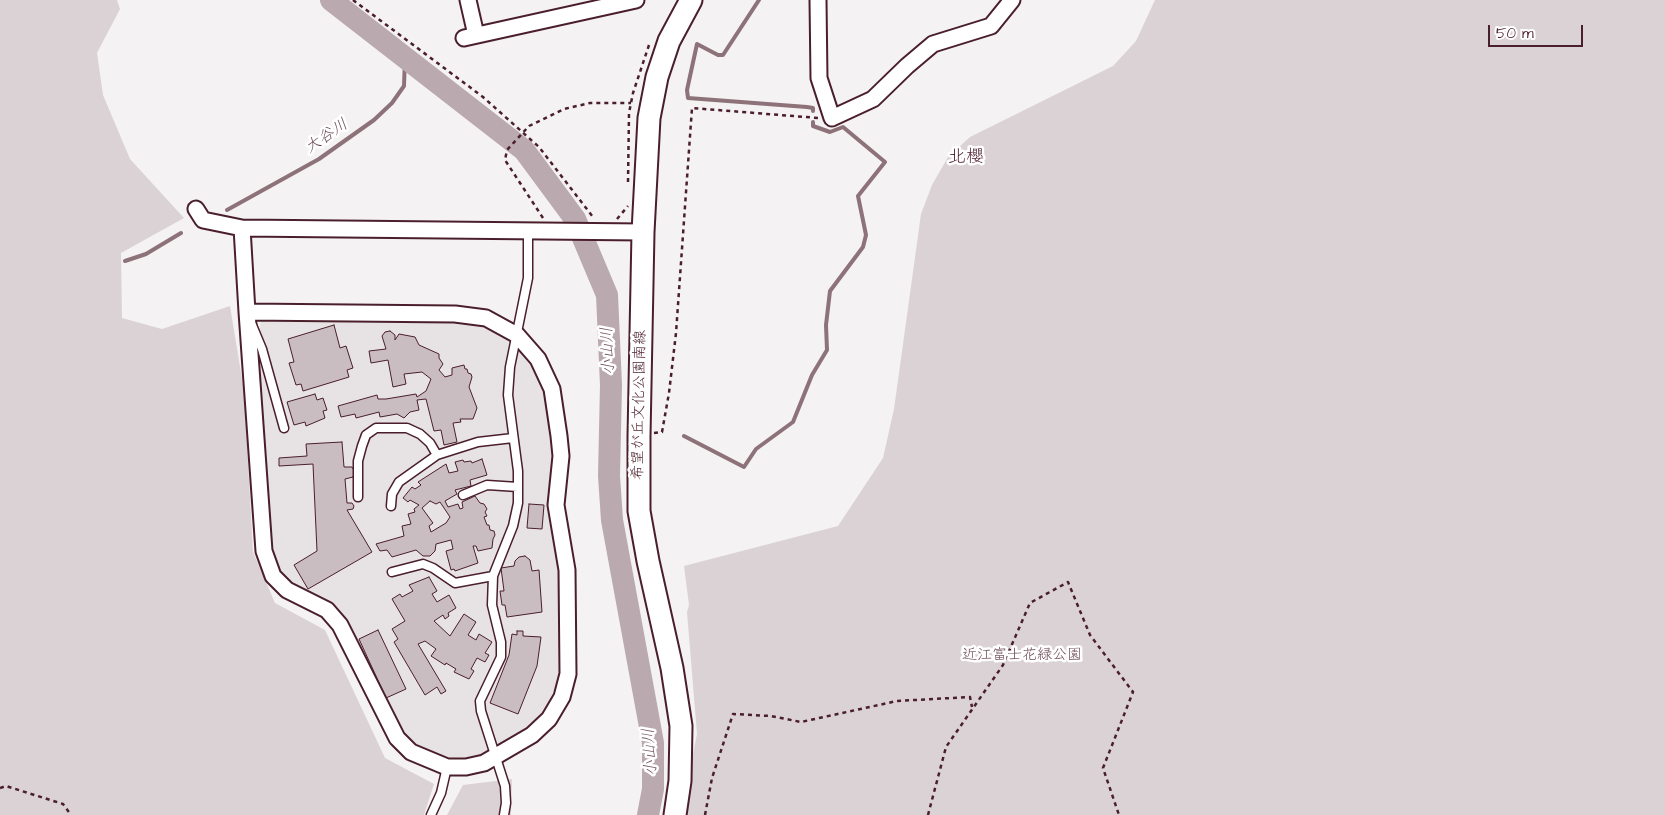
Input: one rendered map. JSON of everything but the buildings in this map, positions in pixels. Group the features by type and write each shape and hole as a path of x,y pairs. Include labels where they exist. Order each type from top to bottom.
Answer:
{"main road":[{"name":"希望が丘文化公園南線","path":"675,815 680,781 681,726 672,668 639,511 643,232 649,118 657,77 669,41 691,0"}],"street":[{"path":"468,0 470,36 636,0"},
{"path":"818,0 819,78 832,118 873,99 933,44 991,26 1012,0"},
{"path":"196,209 203,220 242,228 566,231 594,226 643,232"},
{"path":"242,228 264,551 273,576 287,590 327,610 340,625 396,738 411,752 447,766 466,768 484,763 532,735 549,719 562,697 568,674 567,570 556,505 561,456 552,389 538,359 517,335 486,318 456,314 248,312"}],"lane":[{"path":"504,815 506,802 505,786 480,701 501,657 501,642 492,605 493,576 513,526 518,503 514,438 508,395 510,367 528,278 528,231"},
{"path":"248,312 262,349 284,428"},
{"path":"358,497 358,460 366,435 376,428 407,428 425,439 436,455"},
{"path":"391,506 392,494 399,482 436,455 478,442 514,438"},
{"path":"463,495 487,485 518,487"},
{"path":"392,572 423,564 455,582 493,576"},
{"path":"431,815 441,793 447,766"}],"path":[{"path":"353,0 483,97 539,146 594,226"},
{"path":"545,231 544,218 505,160 507,150 523,133 543,117 564,109 590,103 631,103"},
{"path":"639,436 662,432 669,393 676,333 692,108 832,118"},
{"path":"610,222 618,218"},
{"path":"928,815 946,747 1003,665 1030,603 1068,582 1090,634 1133,692 1103,768 1119,815"},
{"path":"705,815 712,778 733,714 771,716 801,722 898,701 970,697 972,707"},
{"path":"0,788 6,786 63,804 71,815"}],"shaded area":[{"path":"261,319 486,323 528,357 545,392 554,450 550,510 561,571 560,677 546,708 527,729 483,757 448,760 417,747 400,729 336,606 296,588 280,575 272,550 256,360"}],"green space":[{"path":"0,0 117,0 120,9 97,53 103,95 130,159 184,218 121,253 122,318 162,329 230,306 244,391 253,552 275,603 325,630 385,758 434,784 424,815 0,815"},
{"name":"近江富士花緑公園","path":"1155,0 1665,0 1665,815 681,815 697,734 687,612 689,605 684,566 838,526 883,458 894,409 921,214 932,185 948,157 970,137 1113,66 1136,41"},
{"path":"512,779 511,815 447,815 463,785"}],"waterway":[{"name":"小山川","path":"331,0 524,150 575,219 607,295 611,385 609,476 612,520 653,743 653,789 648,815"},
{"path":"759,0 723,55 718,55 697,44 687,90 688,98 807,107 813,108 813,111"},
{"name":"大谷川","path":"227,210 319,159 374,120 392,103 404,86 405,57"},
{"path":"684,436 744,467 756,449 793,422 812,375 827,350 826,325 830,291 863,247 866,235 858,196 885,162 843,127 830,132 813,126 813,122"},
{"name":"大谷川","path":"125,261 146,254 181,233"}],"district":[{"name":"北櫻","path":"966,158"}]}
